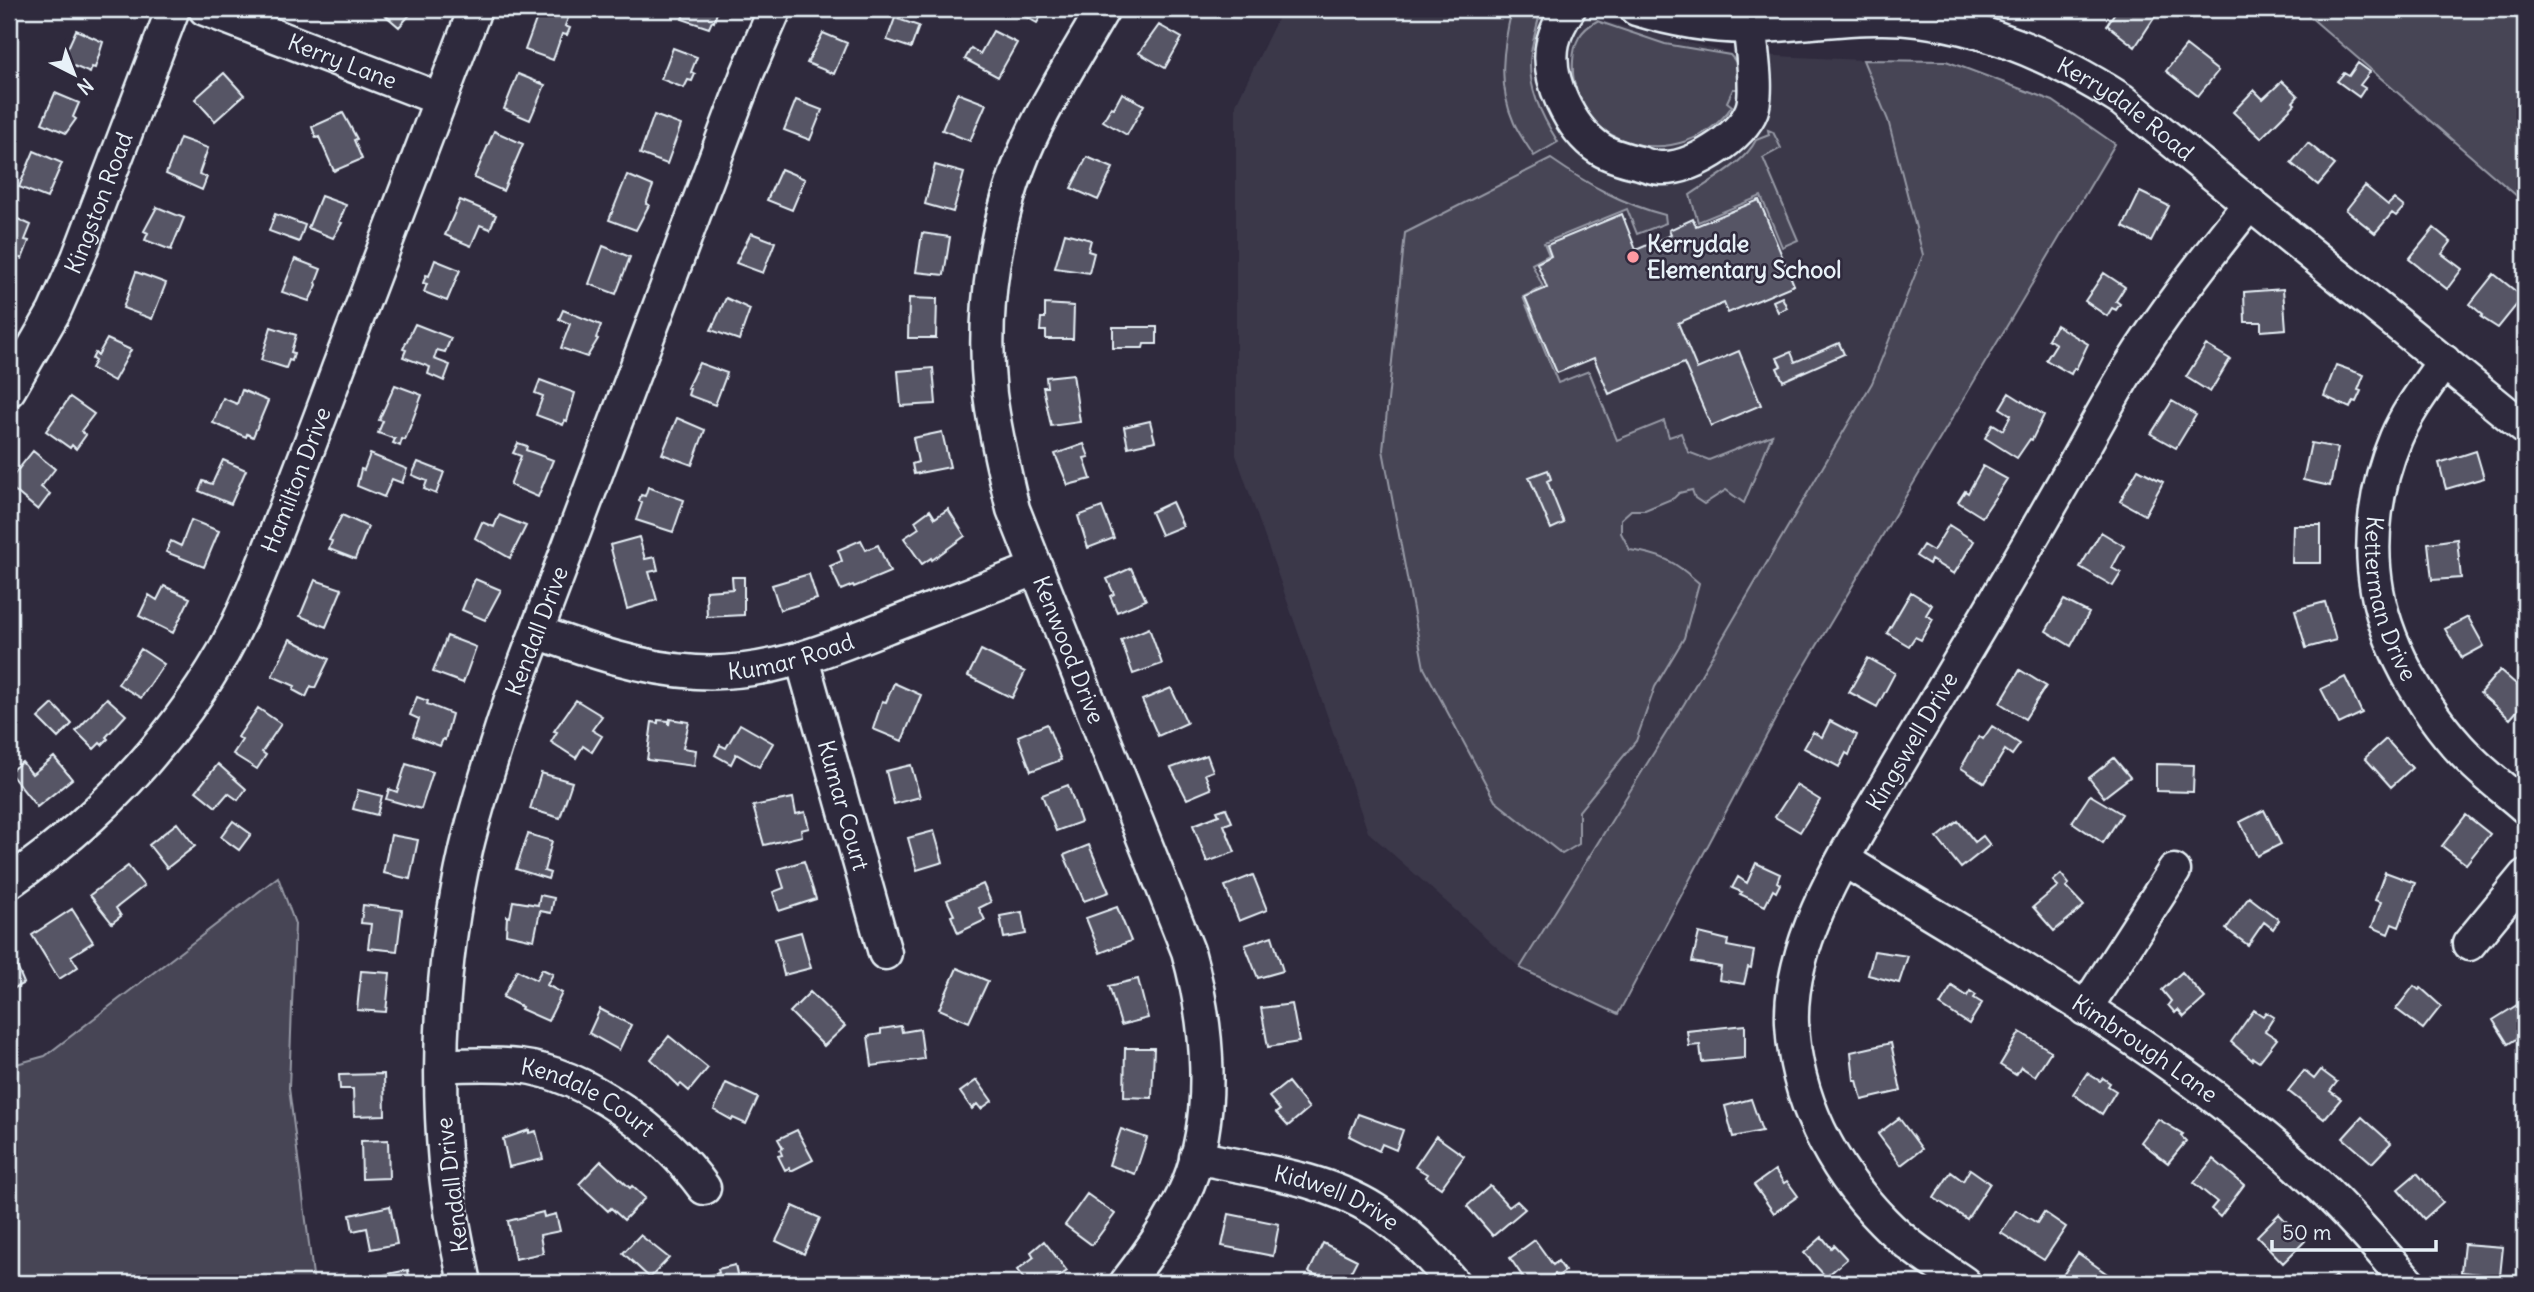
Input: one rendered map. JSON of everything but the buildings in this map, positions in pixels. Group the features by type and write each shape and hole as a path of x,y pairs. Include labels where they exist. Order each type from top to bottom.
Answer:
{"street":[{"name":"Kingston Road","path":"9,390 54,312 78,258 173,9"},
{"name":"Kerry Lane","path":"205,9 440,99"},
{"name":"Hamilton Drive","path":"9,883 86,823 128,783 166,739 223,652 259,575 475,9"},
{"name":"Kendall Drive","path":"465,1283 445,1165 442,1115 445,994 452,923 466,851 488,767 537,632 747,74 775,9"},
{"name":"Kenwood Drive","path":"1103,9 1030,139 1006,212 991,289 988,341 990,392 998,446 1013,509 1188,951 1198,985 1205,1028 1207,1080 1203,1123 1189,1182 1152,1250 1126,1283"},
{"path":"1569,9 1561,21 1553,45 1554,72 1560,100 1565,109 1575,125 1601,150 1626,160 1661,168 1692,162 1715,149 1731,138 1750,114 1755,93 1749,27"},
{"name":"Kerrydale Road","path":"1636,9 1704,24 1749,27 1892,18 1968,29 2049,57 2122,100 2525,428"},
{"name":"Kingswell Drive","path":"1964,1283 1914,1249 1883,1222 1832,1156 1803,1091 1795,1056 1792,1019 1795,984 1803,948 1812,921 1844,860 2129,367 2187,283 2250,202"},
{"name":"Ketterman Drive","path":"2444,361 2414,404 2396,437 2384,472 2375,516 2377,591 2400,657 2421,696 2446,732 2476,765 2525,807"},
{"name":"Kumar Road","path":"537,632 575,646 635,662 695,672 767,668 802,659 1035,569"},
{"name":"Kumar Court","path":"802,659 885,953"},
{"name":"Kimbrough Lane","path":"1844,860 2085,1009 2179,1071 2312,1178 2364,1230 2409,1283"},
{"path":"2085,1009 2174,871"},
{"path":"2469,944 2525,876"},
{"name":"Kendale Court","path":"443,1065 520,1066 559,1077 603,1097 637,1119 668,1145 704,1188"},
{"name":"Kidwell Drive","path":"1196,1157 1291,1177 1374,1209 1428,1255 1453,1283"}],"shaded area":[{"path":"1282,9 1578,9 1598,20 1733,54 1863,60 1888,120 1923,254 1872,383 1684,704 1520,968 1368,832 1236,455 1236,104"},
{"path":"1512,9 1541,9 1531,53 1531,77 1536,99 1558,142 1534,156 1514,123 1505,94 1504,52"},
{"path":"2301,9 2525,9 2525,203"},
{"path":"1597,21 1665,44 1730,55 1740,75 1739,89 1733,89 1727,102 1732,106 1711,128 1686,141 1659,146 1632,143 1608,133 1589,115 1576,91 1573,61 1579,37"},
{"path":"1863,60 1946,61 2053,101 2115,144 1793,686 1618,1014 1520,968 1684,704 1872,383 1923,255 1888,120"},
{"path":"1768,130 1773,132 1781,148 1763,158 1798,240 1782,247 1761,196 1698,222 1690,195 1744,157 1756,140 1769,135"},
{"path":"1551,159 1605,192 1665,215 1666,223 1637,234 1627,209 1544,243 1549,255 1532,264 1543,287 1523,297 1558,383 1589,371 1617,440 1664,421 1669,437 1681,433 1688,452 1709,460 1772,435 1744,503 1726,490 1704,504 1695,498 1692,490 1679,493 1674,498 1645,510 1631,510 1621,519 1621,533 1630,550 1668,560 1699,583 1684,638 1655,687 1636,741 1579,811 1579,844 1562,854 1495,801 1424,668 1383,450 1405,233"},
{"path":"278,877 295,924 289,1088 314,1283 9,1283 9,1066 45,1056"}],"place":[{"name":"Kerrydale Elementary School","path":"1633,257"}]}
